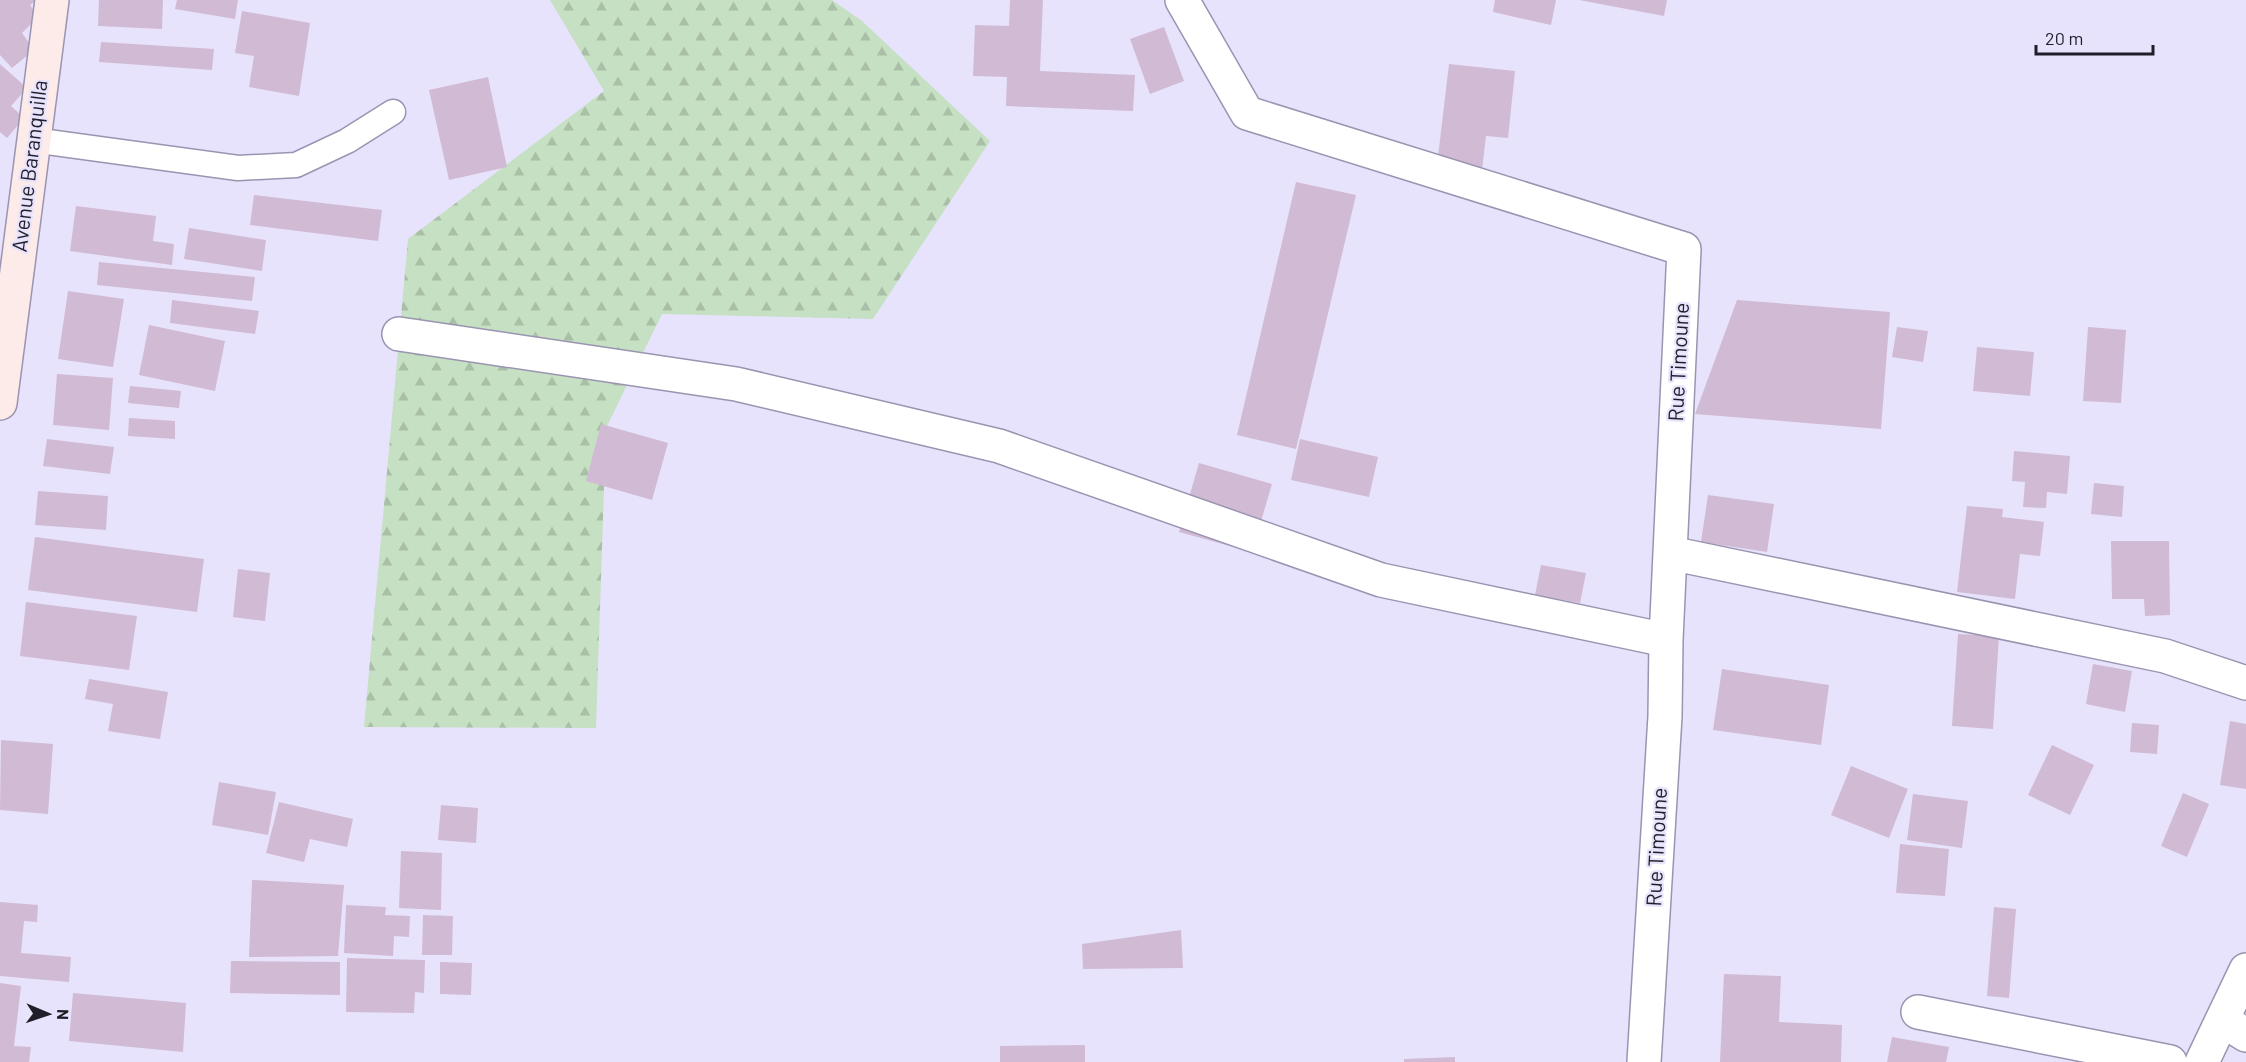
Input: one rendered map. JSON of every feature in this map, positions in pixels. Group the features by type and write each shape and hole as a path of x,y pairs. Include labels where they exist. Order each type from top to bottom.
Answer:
{"main road":[{"name":"Avenue Baranquilla","path":"0,403 52,0"}],"street":[{"name":"Rue Timoune","path":"1182,0 1247,113 1684,249 1664,728 1644,1062"},
{"path":"399,334 736,384 999,446 1381,580 1666,640"},
{"path":"1670,553 2165,656 2246,683"},
{"path":"2202,1062 2234,1027 2246,970"},
{"path":"1918,1012 2170,1062"}],"lane":[{"path":"33,140 238,168 296,165 347,141 393,112"}],"green space":[{"path":"550,0 832,0 862,21 990,141 873,319 662,314 606,428 596,728 364,727 408,239 604,91"}],"building":[{"path":"0,0 37,0 30,5 38,17 22,33 34,50 12,68 0,55"},
{"path":"99,0 163,0 162,29 98,26"},
{"path":"177,0 238,0 235,19 175,9"},
{"path":"1010,0 1043,0 1040,71 1135,75 1133,111 1006,106 1007,77 973,76 975,25 1009,26"},
{"path":"1495,0 1556,0 1551,25 1493,12"},
{"path":"1579,0 1667,0 1664,16"},
{"path":"242,11 310,23 299,96 249,87 254,56 235,53"},
{"path":"1164,27 1184,81 1150,94 1130,39"},
{"path":"101,42 214,49 212,70 99,62"},
{"path":"0,64 27,88 11,106 24,118 7,138 0,132"},
{"path":"1449,64 1515,71 1508,138 1486,136 1482,170 1437,165"},
{"path":"488,77 507,167 449,180 429,90"},
{"path":"1296,182 1356,195 1296,449 1237,435"},
{"path":"254,195 382,210 378,241 250,225"},
{"path":"76,206 156,216 153,241 174,244 172,265 70,251"},
{"path":"189,228 266,240 262,271 184,259"},
{"path":"99,262 255,277 252,301 97,285"},
{"path":"68,291 124,299 113,367 58,359"},
{"path":"172,300 259,311 255,334 170,323"},
{"path":"1737,300 1890,312 1881,429 1695,414"},
{"path":"149,325 225,341 215,391 139,375"},
{"path":"1897,327 1928,331 1923,362 1892,357"},
{"path":"2088,327 2126,330 2121,403 2083,401"},
{"path":"1977,347 2034,352 2030,396 1973,391"},
{"path":"57,374 113,378 109,430 53,425"},
{"path":"130,386 181,391 179,408 128,403"},
{"path":"129,418 175,421 175,439 128,436"},
{"path":"601,424 668,443 652,500 586,481"},
{"path":"47,439 114,447 110,474 43,466"},
{"path":"1300,439 1378,457 1369,497 1291,480"},
{"path":"2014,451 2070,456 2067,494 2047,492 2046,508 2023,507 2025,482 2012,481"},
{"path":"1199,463 1272,484 1252,552 1179,532"},
{"path":"2094,483 2124,486 2122,517 2091,514"},
{"path":"38,491 108,496 106,530 35,525"},
{"path":"1708,495 1774,504 1767,552 1701,542"},
{"path":"1967,506 2003,509 2002,517 2044,522 2040,556 2020,554 2015,599 1957,592"},
{"path":"35,537 204,559 197,612 28,590"},
{"path":"2111,541 2169,541 2170,615 2145,616 2144,599 2112,599"},
{"path":"1541,565 1586,573 1580,603 1535,595"},
{"path":"238,569 270,573 265,621 233,617"},
{"path":"26,602 137,616 129,670 20,656"},
{"path":"1958,634 1999,636 1993,729 1952,726"},
{"path":"2093,664 2132,671 2125,712 2086,704"},
{"path":"1722,669 1829,685 1821,745 1713,730"},
{"path":"89,679 168,692 160,739 108,731 113,704 85,699"},
{"path":"2230,721 2246,724 2246,789 2220,785"},
{"path":"2132,723 2159,725 2157,754 2130,752"},
{"path":"1,740 53,744 48,814 0,810"},
{"path":"2052,745 2094,765 2070,815 2028,795"},
{"path":"1851,766 1908,789 1889,838 1831,815"},
{"path":"219,782 276,792 268,835 212,825"},
{"path":"2183,793 2209,804 2187,857 2161,846"},
{"path":"1913,794 1968,801 1962,848 1907,840"},
{"path":"279,802 353,819 347,847 310,839 304,862 266,853"},
{"path":"441,805 478,808 476,843 438,840"},
{"path":"1900,844 1949,849 1945,896 1896,893"},
{"path":"401,851 442,853 441,910 399,908"},
{"path":"252,880 344,885 338,956 249,957"},
{"path":"0,902 38,905 37,922 24,921 21,953 71,957 69,982 0,976"},
{"path":"346,905 386,907 385,915 410,916 409,937 394,936 393,956 344,953"},
{"path":"1994,907 2016,909 2009,998 1987,996"},
{"path":"423,915 453,916 452,955 422,955"},
{"path":"1181,930 1183,968 1083,969 1082,944"},
{"path":"347,958 425,960 424,993 415,992 414,1013 346,1012"},
{"path":"231,961 340,962 340,995 230,993"},
{"path":"440,962 472,963 471,995 440,994"},
{"path":"1724,974 1781,976 1779,1022 1842,1025 1841,1062 1720,1062"},
{"path":"0,983 21,986 14,1046 31,1047 29,1062 0,1062"},
{"path":"73,993 186,1003 183,1052 69,1041"},
{"path":"1892,1037 1949,1047 1946,1062 1887,1062"},
{"path":"1085,1045 1085,1062 1000,1062 1000,1046"},
{"path":"1455,1057 1455,1062 1404,1062 1404,1059"}]}
